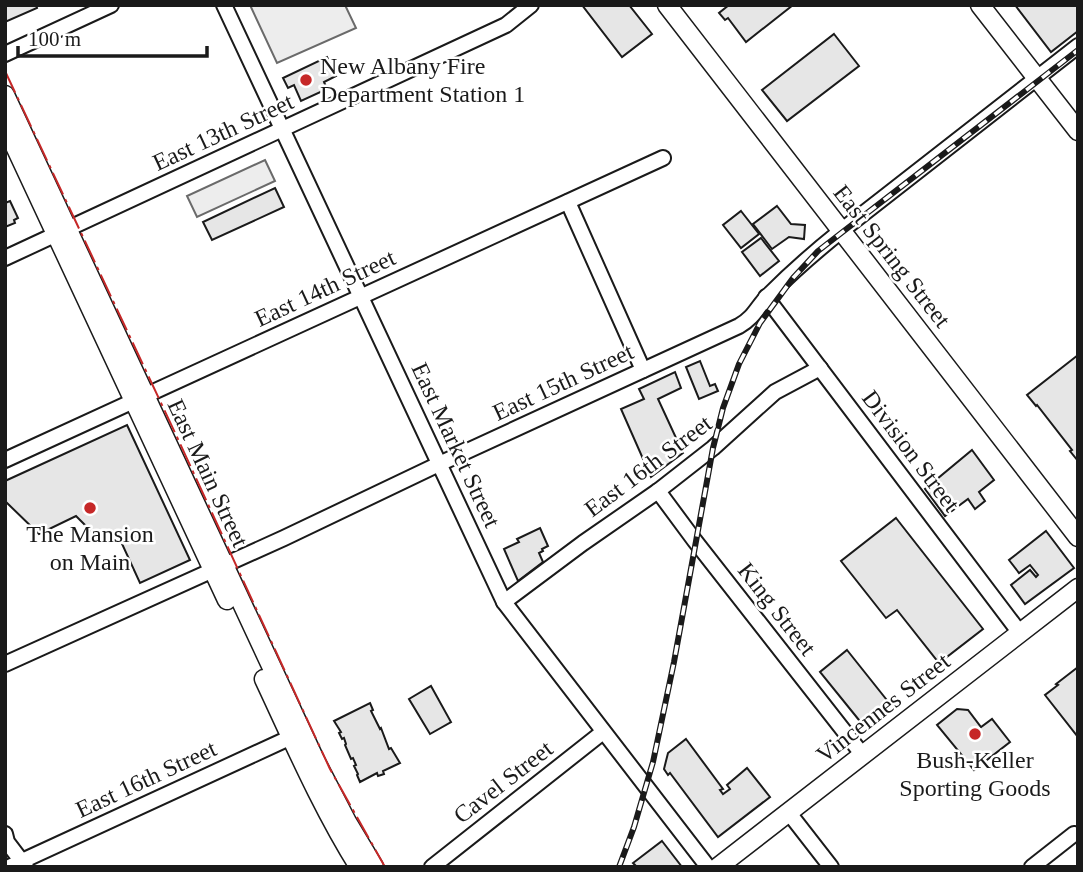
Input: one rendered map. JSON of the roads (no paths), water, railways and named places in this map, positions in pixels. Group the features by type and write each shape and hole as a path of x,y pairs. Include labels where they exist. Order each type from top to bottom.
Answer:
{"main road":[{"name":"East Spring Street","path":"667,5 1078,537"},
{"path":"980,5 1078,131"},
{"name":"East Main Street","path":"5,95 62,232 297,734 338,831 359,867"},
{"name":"East Main Street","path":"5,125 62,232"},
{"name":"Vincennes Street","path":"718,867 1078,588"},
{"name":"East Main Street","path":"297,734 374,867"}],"street":[{"path":"5,54 111,5"},
{"name":"East Market Street","path":"224,5 503,603 708,867"},
{"name":"East 13th Street","path":"5,258 506,25 531,5"},
{"name":"East 15th Street","path":"5,664 219,568 751,319 766,297 841,230 1078,47"},
{"name":"East 14th Street","path":"5,460 663,158"},
{"path":"568,202 643,370"},
{"name":"Division Street","path":"766,297 1020,633"},
{"name":"East 16th Street","path":"503,603 658,491 713,448 775,392 820,368"},
{"name":"King Street","path":"658,491 862,754"},
{"name":"Cavel Street","path":"432,867 603,732"},
{"name":"East 16th Street","path":"19,865 297,734"},
{"path":"789,813 831,867"},
{"path":"5,834 19,865"},
{"path":"1032,867 1074,834"}],"railway":[{"path":"619,867 653,762 723,408 739,364 760,323 793,278 818,251 1078,50"}],"place":[{"name":"New Albany Fire Department Station 1","path":"306,80"},
{"name":"The Mansion on Main","path":"90,508"},
{"name":"Bush-Keller Sporting Goods","path":"975,734"}]}
